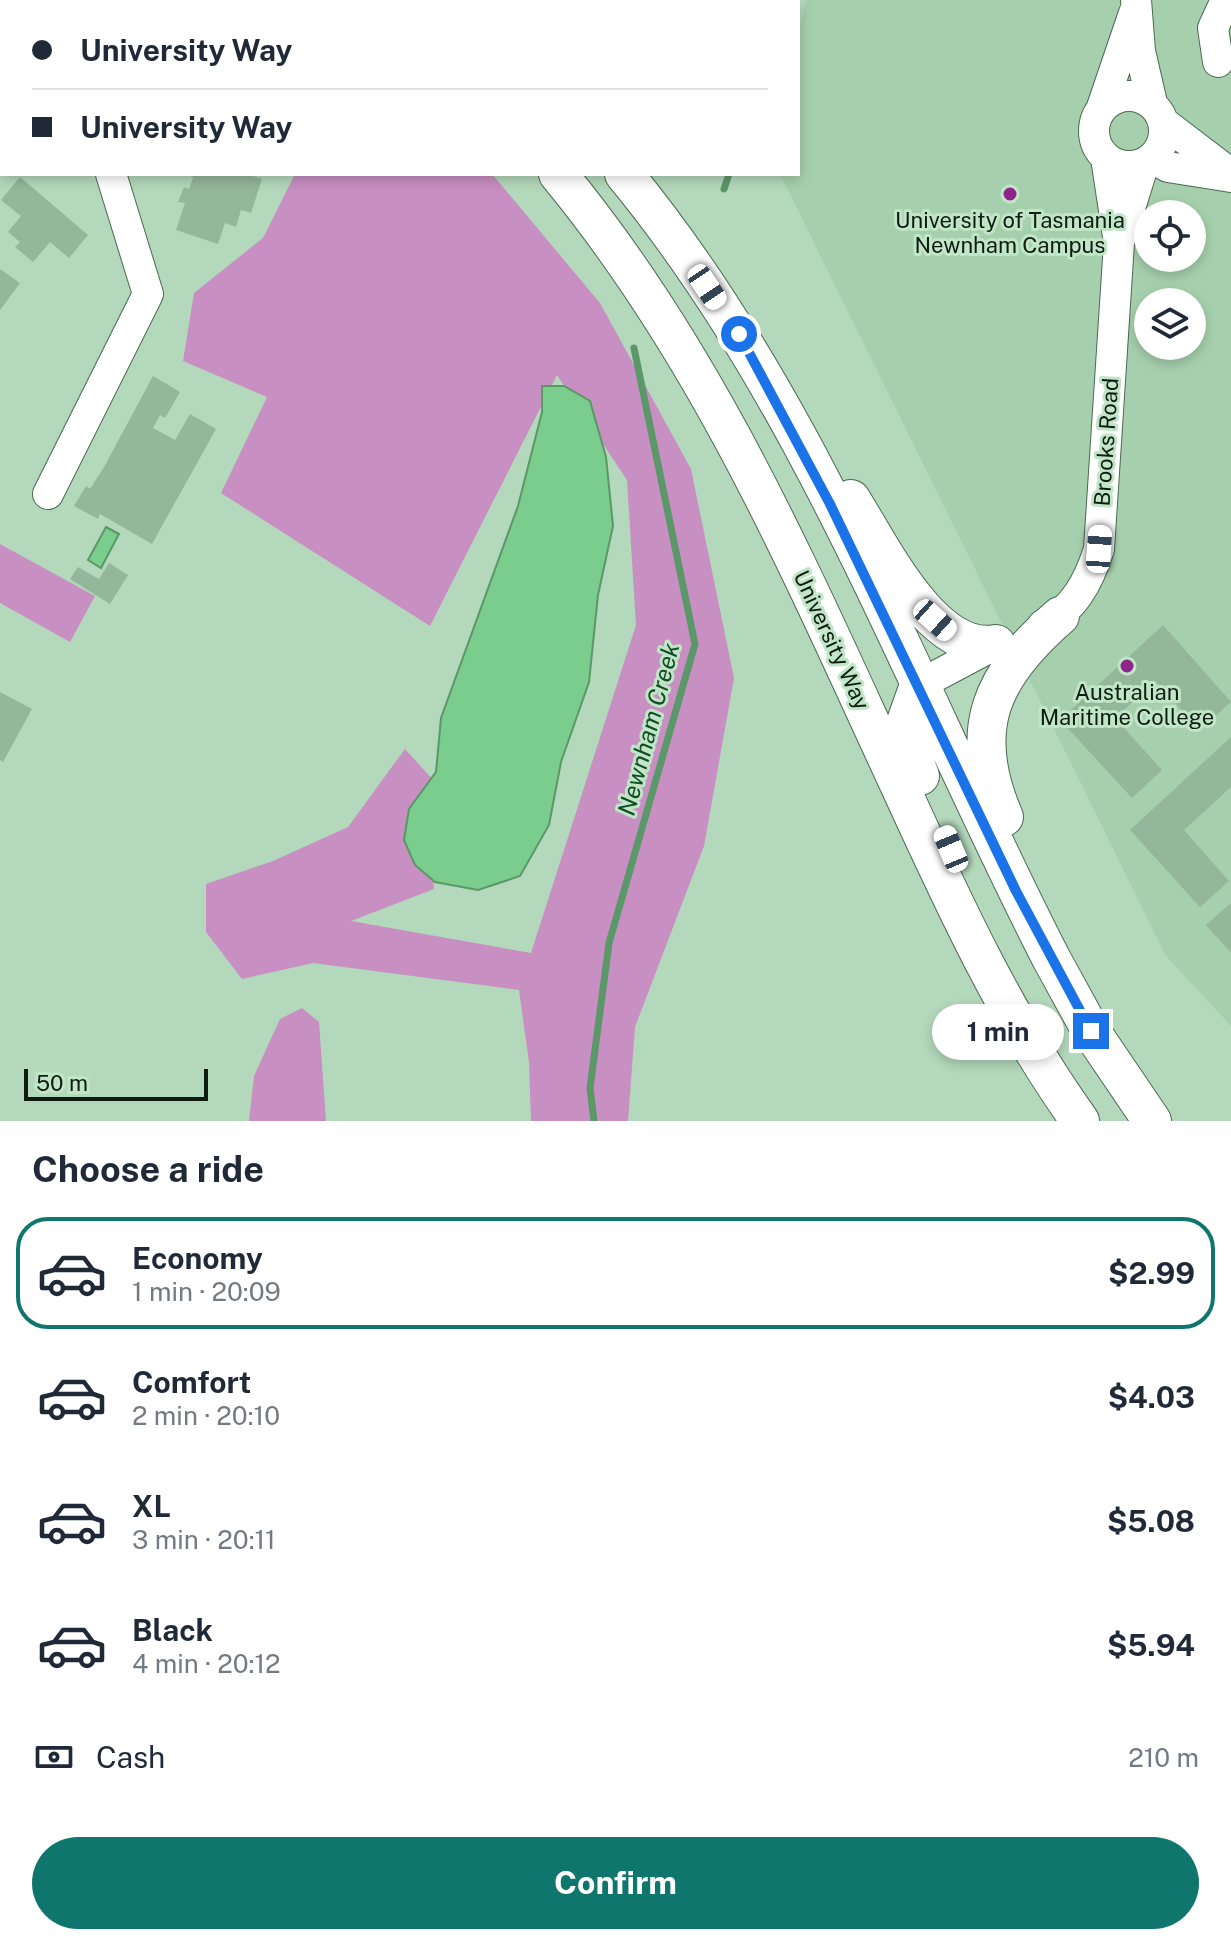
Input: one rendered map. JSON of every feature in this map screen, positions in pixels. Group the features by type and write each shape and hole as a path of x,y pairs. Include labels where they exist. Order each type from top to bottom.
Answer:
{"main road":[{"path":"541,176 647,292"},
{"name":"University Way","path":"560,176 647,292 687,353 757,479 956,909 1045,1072 1080,1121"},
{"path":"626,176 676,240 827,461 893,568 935,620 967,643 996,644"},
{"path":"754,358 919,685 1016,891 1091,1031 1152,1121"},
{"path":"1060,616 1027,645 999,685 988,713 986,755 996,797 1091,1031"},
{"path":"919,685 904,718 904,737 1045,1072"}],"street":[{"path":"1218,62 1213,28 1226,0"},
{"path":"1135,6 1162,144 1148,160 1128,166 1106,158 1094,140 1093,128 1135,6"},
{"path":"1102,107 1121,96 1143,98 1228,173"},
{"name":"Brooks Road","path":"919,685 996,644 1060,616 1084,586 1099,549 1119,243 1106,158"},
{"path":"1148,160 1168,167 1228,173"},
{"name":"Brooks Road","path":"1119,243 1148,160"},
{"path":"48,494 148,294 112,176"}],"shaded area":[{"path":"806,0 1231,0 1231,1026 1166,956 781,176 800,176 800,26"},
{"path":"294,176 494,176 600,303 691,469 734,678 704,846 635,1027 628,1121 531,1121 529,1062 519,990 313,963 242,979 206,932 206,884 273,861 348,827 405,749 444,792 431,853 434,889 351,921 531,953 636,625 627,480 557,375 430,626 221,493 267,397 183,361 194,293 263,238"},
{"path":"542,386 564,386 590,401 606,457 613,526 598,595 589,682 561,762 549,825 520,876 478,890 435,882 415,865 404,840 409,809 436,772 441,718 518,506 542,412"},
{"path":"106,527 119,534 101,568 88,560"},
{"path":"0,544 95,596 70,642 0,603"},
{"path":"302,1008 319,1022 326,1121 249,1121 254,1076 280,1019"}],"building":[{"path":"191,176 253,176 262,179 251,213 241,210 236,227 225,223 218,244 176,230 185,203 178,202 184,187 189,189"},
{"path":"20,177 88,235 69,258 50,242 33,262 15,247 20,242 8,232 21,216 1,200"},
{"path":"0,269 20,283 0,310"},
{"path":"153,376 180,392 165,418 160,415 153,428 175,440 190,414 216,429 152,544 100,514 98,519 74,506 86,486 90,489 104,467"},
{"path":"109,563 128,575 110,604 70,579 78,567 99,579"},
{"path":"1163,625 1231,702 1200,730 1155,681 1115,718 1162,770 1132,798 1060,720"},
{"path":"0,692 32,709 3,762 0,760"},
{"path":"1231,737 1231,787 1184,830 1229,881 1200,907 1130,830"},
{"path":"1231,903 1231,953 1206,925"}],"waterway":[{"name":"Newnham Creek","path":"724,189 728,176"},
{"name":"Newnham Creek","path":"594,1121 590,1088 609,943 695,644 634,348"}],"place":[{"name":"University of Tasmania Newnham Campus","path":"1010,194"},
{"name":"Australian Maritime College","path":"1127,666"}],"route":[{"path":"739,334 830,504 1016,891 1091,1031"}]}
